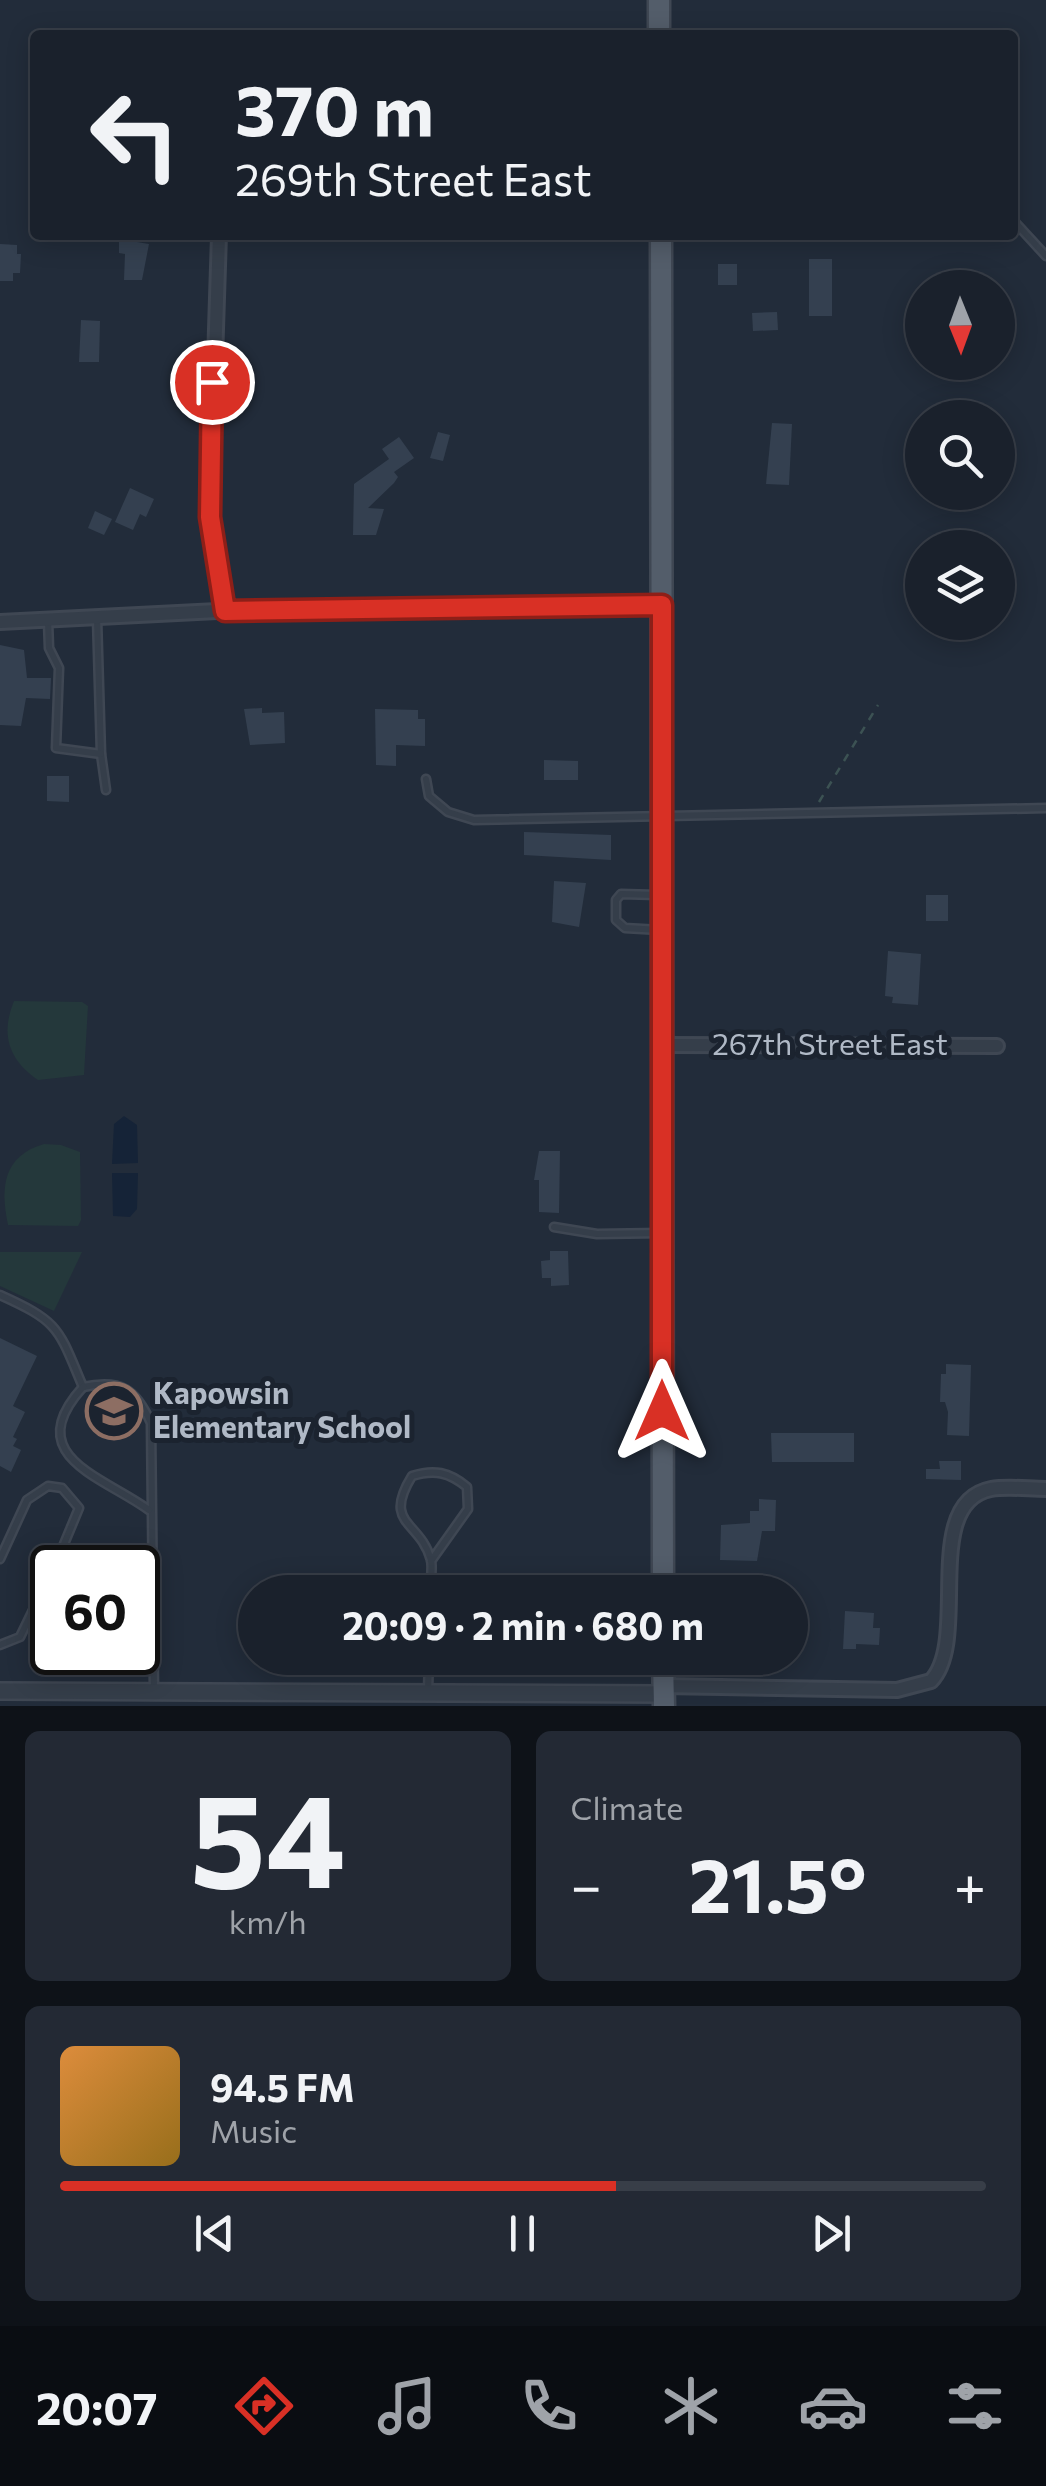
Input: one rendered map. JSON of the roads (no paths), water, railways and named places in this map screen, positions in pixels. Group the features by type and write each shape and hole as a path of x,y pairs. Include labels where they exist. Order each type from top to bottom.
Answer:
{"main road":[{"path":"658,0 660,30"},
{"path":"661,240 663,1575"}],"street":[{"path":"219,240 210,517 225,611"},
{"path":"0,622 225,611 662,605"},
{"name":"267th Street East","path":"662,1045 997,1046"},
{"path":"0,1691 664,1695 897,1690 931,1681 946,1653 957,1518 976,1495 991,1489 1046,1489"}],"lane":[{"path":"1018,226 1046,256"},
{"path":"97,618 100,754 106,790"},
{"path":"48,621 49,648 59,668 54,743 62,752 100,754"},
{"path":"426,779 429,796 438,804 448,812 474,820 1046,808"},
{"path":"663,895 621,894 616,900 616,920 625,928 663,930"},
{"path":"554,1226 597,1234 662,1234"},
{"path":"0,1295 48,1317 59,1331 83,1387"},
{"path":"150,1511 74,1464 62,1444 58,1426 63,1408 83,1387 121,1386 140,1399 151,1423 154,1692"},
{"path":"431,1560 401,1516 398,1498 412,1476 430,1470 453,1475 467,1487 468,1508 431,1560 431,1575"},
{"path":"0,1559 27,1500 48,1486 62,1488 79,1508 63,1545"},
{"path":"0,1645 20,1637 30,1616"},
{"path":"428,1675 428,1693"}],"water":[{"path":"124,1116 137,1125 138,1163 112,1164 114,1124"},
{"path":"112,1173 138,1173 137,1209 130,1217 113,1216"}],"place":[{"name":"Kapowsin Elementary School","path":"114,1411"}]}
